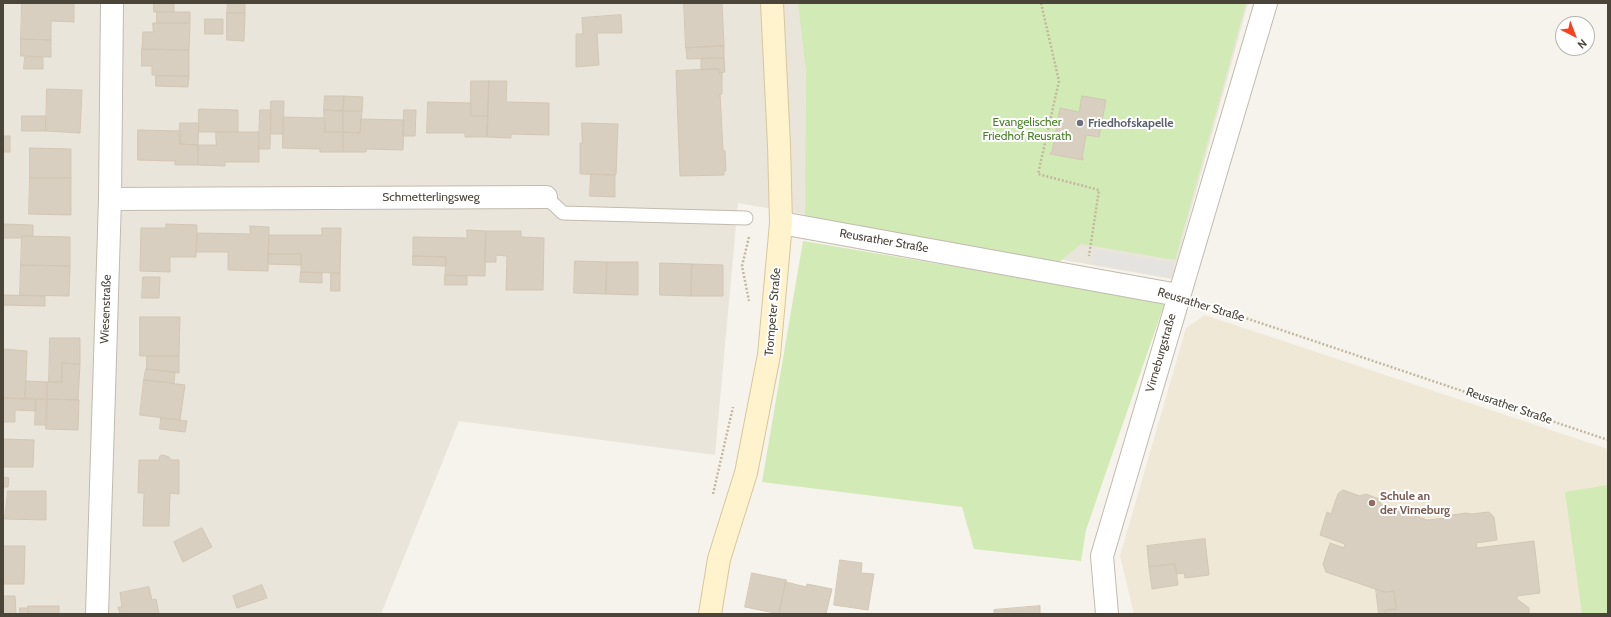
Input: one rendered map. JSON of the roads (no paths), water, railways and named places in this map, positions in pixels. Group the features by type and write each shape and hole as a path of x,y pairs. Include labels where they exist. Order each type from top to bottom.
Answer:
{"main road":[{"name":"Trompeter Straße","path":"710,614 719,559 746,473 769,356 781,223 779,137 772,3"}],"street":[{"name":"Wiesenstraße","path":"97,614 110,199 112,3"},
{"name":"Virneburgstraße","path":"1107,614 1102,556 1178,295 1266,3"},
{"name":"Schmetterlingsweg","path":"110,199 546,197"},
{"name":"Reusrather Straße","path":"781,223 1086,277 1178,295"}],"lane":[{"name":"Schmetterlingsweg","path":"546,197 563,213 746,218"}],"place":[{"name":"Friedhofskapelle","path":"1080,123"},
{"name":"Schule an der Virneburg","path":"1372,503"}],"park label":[{"name":"Evangelischer Friedhof Reusrath","path":"1027,129"}]}
